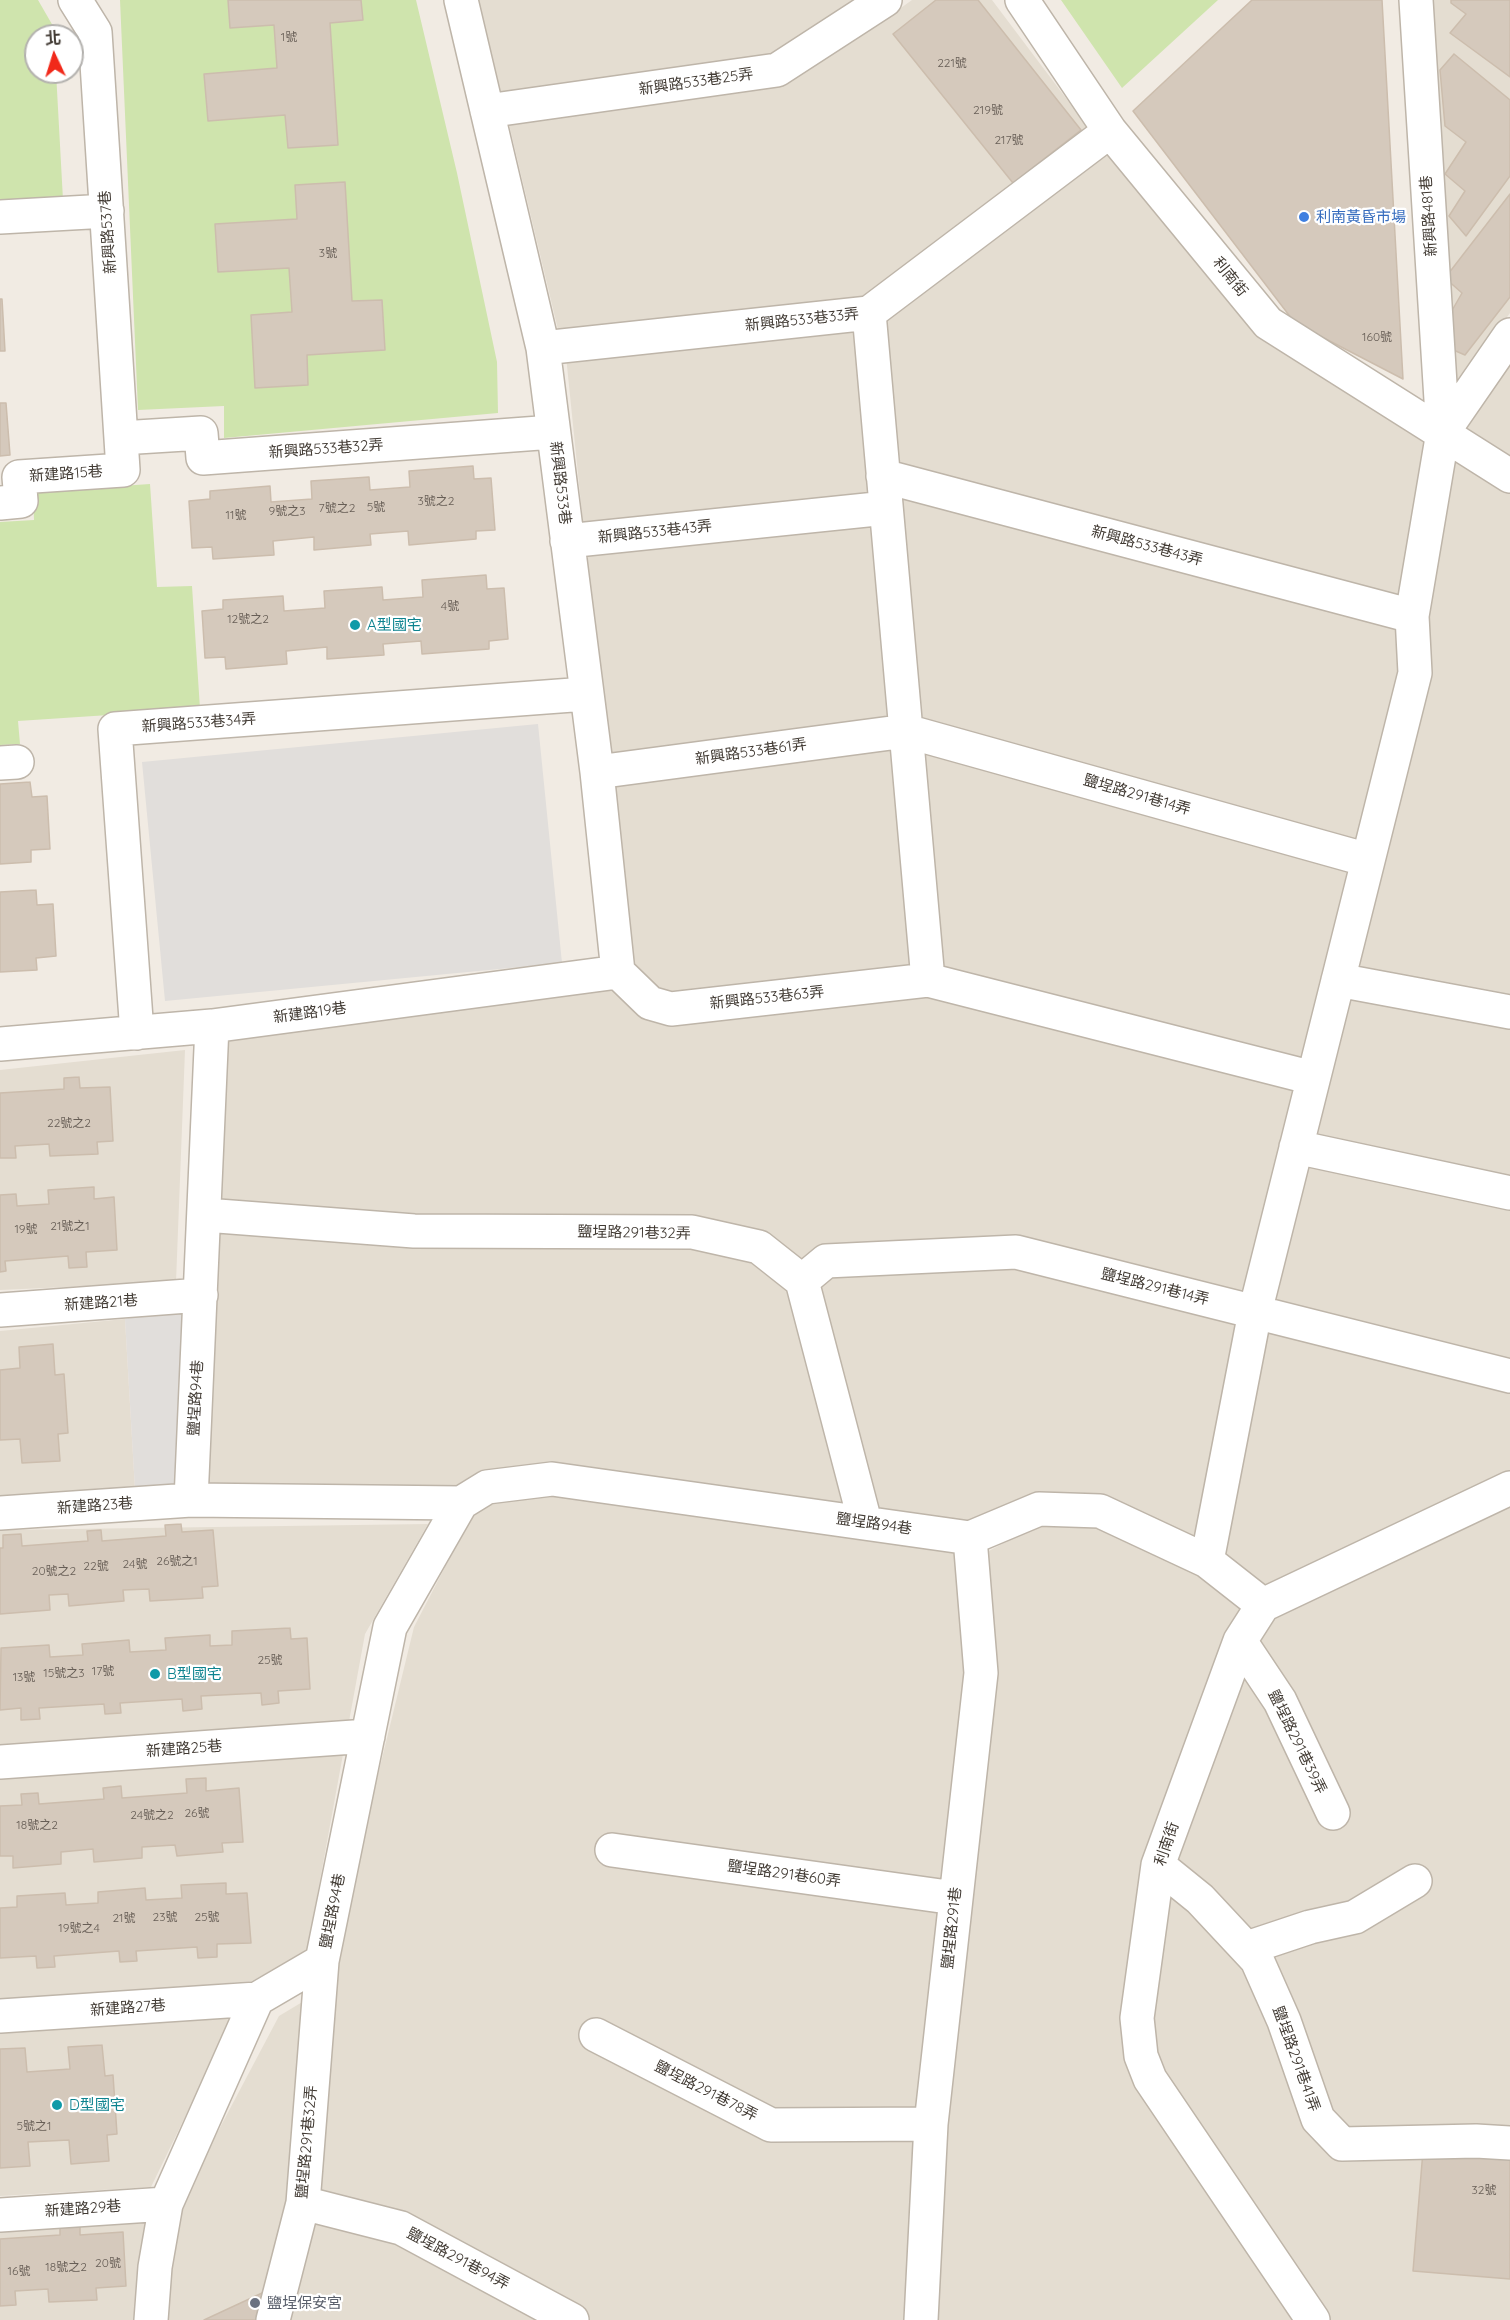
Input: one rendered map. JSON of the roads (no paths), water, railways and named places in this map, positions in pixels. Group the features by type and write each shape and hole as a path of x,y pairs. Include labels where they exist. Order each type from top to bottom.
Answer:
{"street":[{"name":"新興路537巷","path":"75,0 94,32 122,454"},
{"name":"新興路533巷","path":"461,0 543,348 597,772 618,972"},
{"name":"新興路533巷25弄","path":"487,111 777,70 885,0"},
{"name":"利南街","path":"1022,0 1110,131 1268,323 1510,476"},
{"name":"新興路481巷","path":"1416,0 1443,432"},
{"name":"新興路533巷33弄","path":"543,348 869,313 1110,131"},
{"path":"0,217 106,211"},
{"path":"869,313 928,980 1314,1078"},
{"path":"1207,1561 1255,1312 1415,673 1412,616 1443,432 1510,335"},
{"name":"新興路533巷32弄","path":"122,454 201,433 203,458 553,432"},
{"name":"新建路15巷","path":"0,503 21,501 19,477 122,454"},
{"name":"新興路533巷43弄","path":"567,541 884,492 1412,616"},
{"name":"新興路533巷34弄","path":"137,1033 115,729 586,694"},
{"name":"新興路533巷61弄","path":"597,772 906,731"},
{"name":"鹽埕路291巷14弄","path":"906,731 1368,860"},
{"name":"新建路19巷","path":"0,1044 212,1026 618,972"},
{"name":"新興路533巷63弄","path":"618,972 650,1003 671,1009 928,980"},
{"path":"1338,980 1510,1011"},
{"name":"鹽埕路94巷","path":"191,1500 212,1026"},
{"path":"1296,1148 1510,1193"},
{"name":"鹽埕路291巷32弄","path":"205,1215 414,1231 692,1232 759,1247 802,1281"},
{"name":"鹽埕路291巷14弄","path":"802,1281 826,1261 1016,1252 1510,1376"},
{"path":"802,1281 865,1522"},
{"name":"新建路21巷","path":"0,1310 201,1295"},
{"name":"鹽埕路94巷","path":"257,1999 322,1961 390,1627 460,1503 487,1487 552,1479 970,1538"},
{"path":"970,1538 1039,1509 1100,1511 1207,1561 1263,1605 1510,1488"},
{"path":"191,1500 460,1503"},
{"name":"新建路23巷","path":"0,1513 191,1500"},
{"name":"鹽埕路291巷","path":"921,2320 931,2124 981,1673 970,1538"},
{"name":"利南街","path":"1263,1605 1240,1641 1158,1865 1137,2018 1141,2056 1150,2079 1313,2320"},
{"name":"鹽埕路291巷39弄","path":"1240,1641 1280,1701 1333,1813"},
{"name":"新建路25巷","path":"0,1762 368,1736"},
{"name":"鹽埕路291巷60弄","path":"612,1850 955,1898"},
{"name":"鹽埕路291巷41弄","path":"1158,1865 1200,1899 1257,1960 1284,2021 1318,2119 1342,2144 1476,2141 1510,2143"},
{"path":"1247,1948 1310,1927 1354,1917 1415,1881"},
{"name":"鹽埕路291巷32弄","path":"273,2320 303,2203 322,1961"},
{"path":"151,2320 155,2267 166,2204 257,1999"},
{"name":"新建路27巷","path":"0,2016 257,1999"},
{"name":"鹽埕路291巷78弄","path":"596,2035 771,2125 931,2124"},
{"name":"鹽埕路291巷94弄","path":"303,2203 401,2228 572,2320"},
{"name":"新建路29巷","path":"0,2215 166,2204"}],"place":[{"name":"利南黃昏市場","path":"1304,217"},
{"name":"A型國宅","path":"355,625"},
{"name":"B型國宅","path":"155,1674"},
{"name":"D型國宅","path":"57,2105"},
{"name":"鹽埕保安宮","path":"255,2303"}]}
